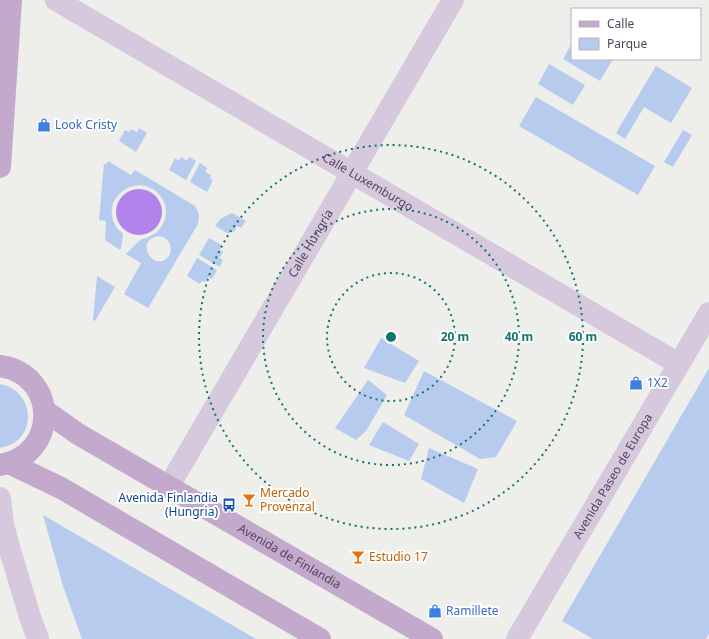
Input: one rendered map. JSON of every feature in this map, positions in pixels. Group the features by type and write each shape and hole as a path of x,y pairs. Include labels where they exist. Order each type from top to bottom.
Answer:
{"main road":[{"path":"0,167 11,0"},
{"path":"0,366 18,371 28,378 36,387 44,410 42,433 36,443 29,452 20,459 4,464"},
{"name":"Avenida de Finlandia","path":"44,410 78,434 432,639"},
{"path":"4,464 61,488 320,639"}],"street":[{"name":"Calle Luxemburgo","path":"56,0 679,364"},
{"name":"Calle Hungría","path":"169,486 453,0"},
{"name":"Avenida Paseo de Europa","path":"517,639 709,313"},
{"path":"0,498 3,524 30,617 38,639"}],"green space":[{"path":"571,45 571,60 612,60 600,81 563,59"},
{"path":"549,64 585,85 573,105 538,84"},
{"path":"656,66 692,88 671,123 644,107 625,139 616,133"},
{"path":"536,97 655,166 638,195 519,126"},
{"path":"139,128 147,133 136,152 119,141 125,130 129,132 131,129 137,132"},
{"path":"683,130 692,135 673,167 664,162"},
{"path":"181,157 187,161 189,157 196,161 186,180 169,170 175,158 179,161"},
{"path":"108,161 131,175 135,170 195,206 199,214 198,224 148,308 124,294 141,263 126,254 142,239 154,234 159,229 165,218 165,206 163,200 154,190 144,186 134,186 125,190 117,197 113,206 112,217 117,228 123,234 120,250 105,240 106,221 99,220 104,163 106,165","holes":["159,236 167,240 170,244 171,250 170,255 163,261 152,259 148,254 147,249 147,244 151,239"]},
{"path":"200,163 207,168 205,172 211,175 210,178 213,180 207,192 190,182"},
{"path":"232,213 246,221 241,228 237,226 234,232 231,231 229,234 215,226 220,219"},
{"path":"209,238 222,245 220,250 223,252 219,258 223,260 220,267 199,255"},
{"path":"197,258 217,270 212,279 208,277 205,282 202,281 200,284 187,276"},
{"path":"97,276 115,287 95,321 93,320"},
{"path":"381,338 419,361 405,383 364,368"},
{"path":"709,368 709,634 706,639 593,639 562,621"},
{"path":"424,371 517,421 496,457 480,459 404,415"},
{"path":"368,380 387,395 366,431 356,440 335,428"},
{"path":"0,384 16,391 22,398 28,413 28,422 25,430 18,440 8,446 0,448"},
{"path":"383,422 419,444 409,461 369,445"},
{"path":"429,448 478,469 464,503 421,479"},
{"path":"43,515 256,639 82,639 63,586"}],"shaded area":[{"path":"134,189 144,189 152,193 158,199 162,207 162,217 158,225 152,231 144,235 134,235 126,231 120,225 116,217 116,207 120,199 126,193"}],"place":[{"name":"Look Cristy","path":"44,125"},
{"name":"1X2","path":"636,383"},
{"name":"Mercado Provenzal","path":"249,500"},
{"name":"Avenida Finlandia (Hungria)","path":"229,505"},
{"name":"Estudio 17","path":"358,557"},
{"name":"Ramillete","path":"435,611"}]}
